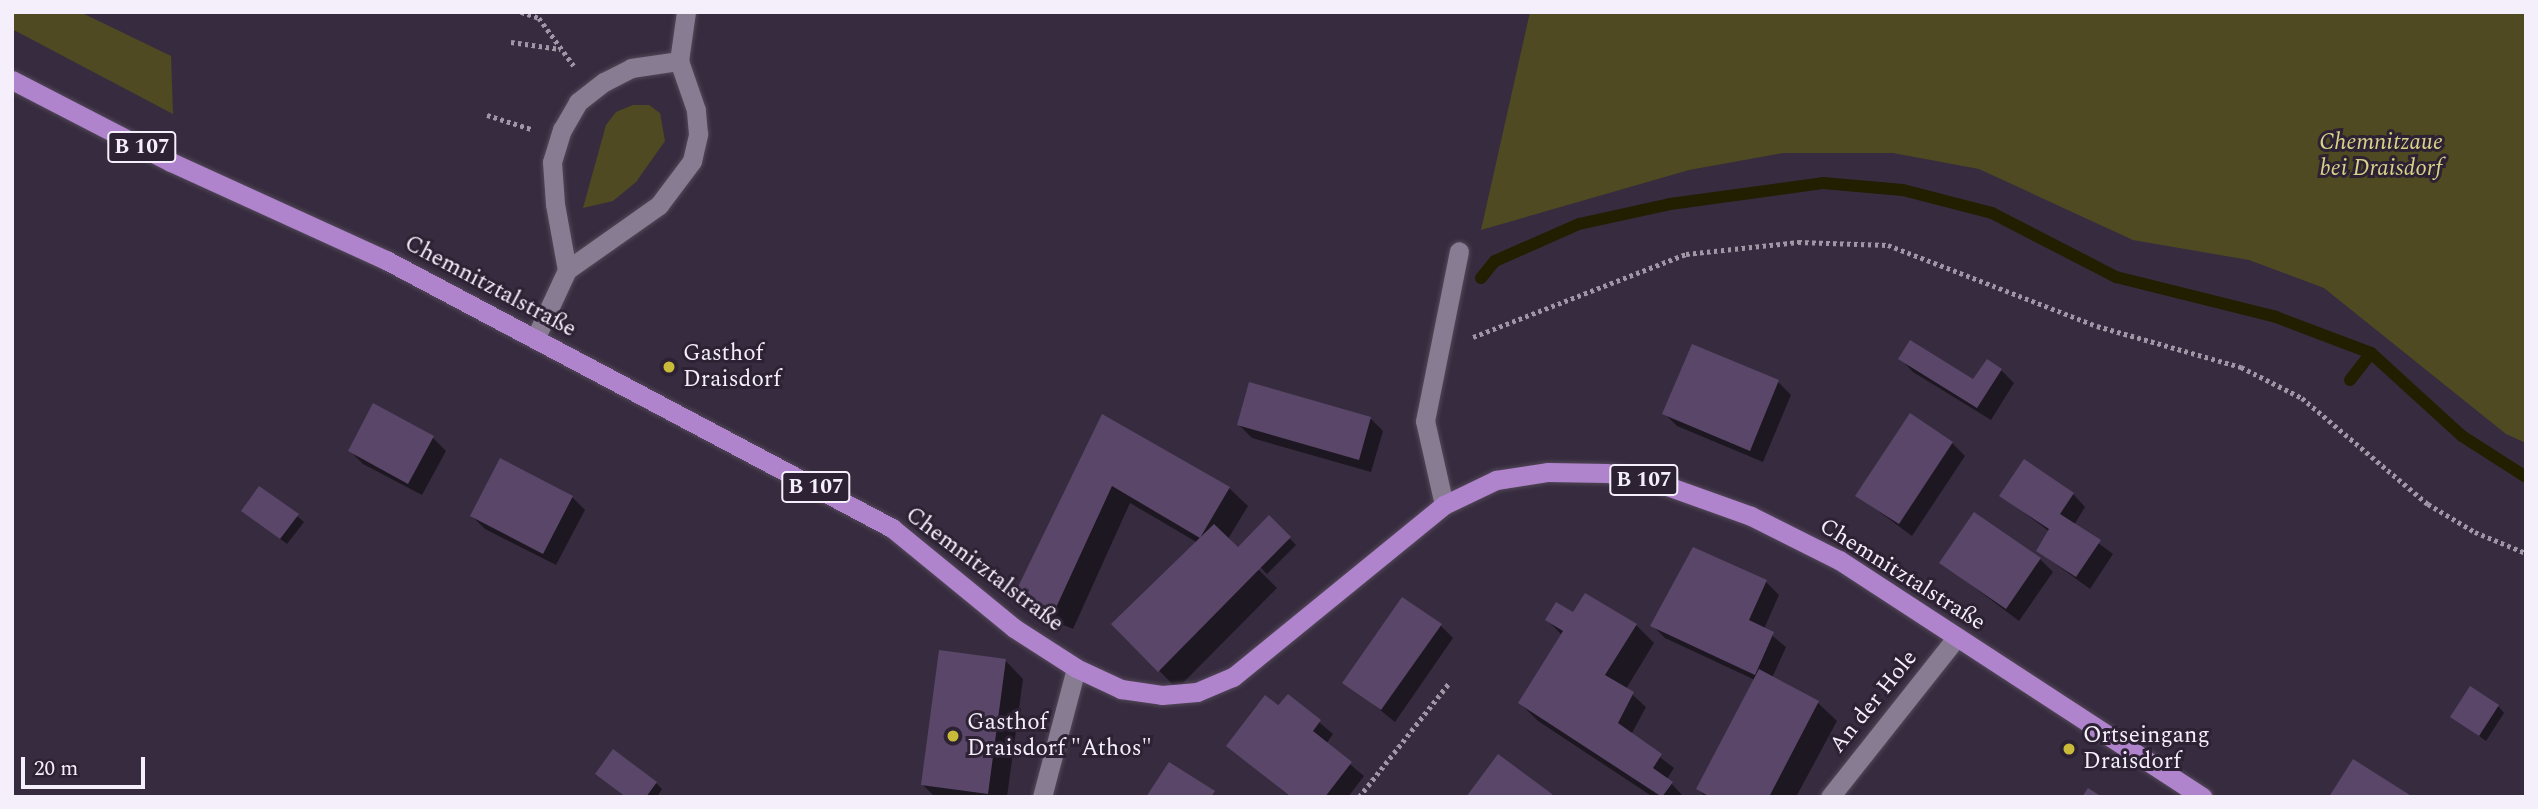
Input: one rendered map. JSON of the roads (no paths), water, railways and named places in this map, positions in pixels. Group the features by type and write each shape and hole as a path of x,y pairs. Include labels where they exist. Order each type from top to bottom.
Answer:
{"main road":[{"name":"Chemnitztalstraße","path":"12,80 171,162 386,260 535,340 663,403 892,528 1014,628 1076,668 1121,689 1162,695 1197,692 1233,677 1444,505 1496,481 1548,472 1606,473 1656,482 1751,516 1839,559 2202,797"}],"street":[{"path":"535,340 568,270 659,205 692,161 698,134 696,110 679,61 686,12"},
{"path":"568,270 555,205 552,162 562,130 578,102 604,82 631,68 679,61"},
{"path":"1444,505 1425,421 1459,251"},
{"name":"An der Hole","path":"1830,797 1957,637"},
{"path":"1042,797 1076,668"}],"waterway":[{"path":"1481,278 1495,261 1579,224 1670,204 1823,183 1903,190 1992,213 2116,277 2276,317 2371,353 2462,436 2526,477"},
{"path":"2350,380 2371,353"}],"place":[{"name":"Gasthof Draisdorf","path":"669,367"},
{"name":"Gasthof Draisdorf \"Athos\"","path":"953,736"},
{"name":"Ortseingang Draisdorf","path":"2069,749"}],"park label":[{"name":"Chemnitzaue bei Draisdorf","path":"2381,156"}]}
